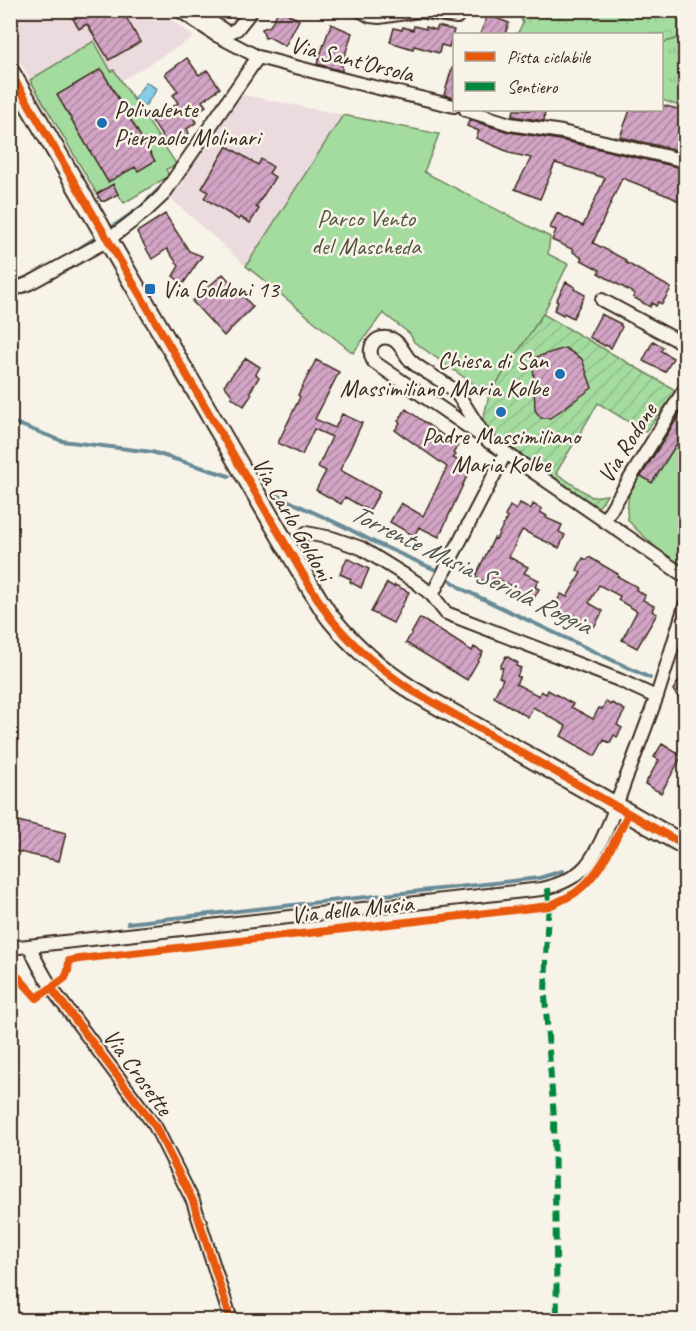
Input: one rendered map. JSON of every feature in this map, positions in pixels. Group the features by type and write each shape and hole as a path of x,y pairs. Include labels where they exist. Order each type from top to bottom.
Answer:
{"street":[{"name":"Via Sant'Orsola","path":"179,10 216,35 258,57 453,106"},
{"path":"194,10 228,33 237,29 252,10"},
{"path":"359,10 370,16 379,17 419,11 457,17"},
{"path":"10,291 30,283 108,240 163,195 258,57"},
{"name":"Via Carlo Goldoni","path":"10,72 330,618 388,675 686,846"},
{"path":"469,111 510,124 562,132 686,161"},
{"path":"602,300 686,345"},
{"path":"489,442 462,399 452,388 411,360 393,339 382,338 374,342 370,349 370,356 374,362 506,454 686,577"},
{"name":"Via Rodone","path":"604,521 686,387"},
{"path":"432,595 506,454"},
{"path":"306,533 332,538 361,548 416,582 432,595 446,613 619,680 656,697"},
{"name":"Via della Musia","path":"10,948 560,885 585,867 601,840 656,697 686,603"},
{"name":"Via Crosette","path":"30,946 37,965 52,989 155,1126 193,1201 231,1320"}],"shaded area":[{"path":"10,11 161,11 194,37 121,81 114,70 111,72 94,42 30,80 11,46"},
{"path":"239,94 343,115 246,266 169,197"}],"green space":[{"path":"516,11 685,11 685,36 663,43 663,33 518,33 523,23"},
{"path":"686,36 685,108 663,100 663,43"},
{"name":"Polivalente Pierpaolo Molinari","path":"94,41 111,71 114,70 177,165 166,169 169,176 124,203 118,194 101,201 30,80"},
{"name":"Parco Vento del Mascheda","path":"343,115 439,134 424,172 550,237 548,254 568,264 543,314 489,395 414,342 410,334 383,313 353,353 246,266"},
{"path":"543,314 677,391 645,432 598,403 556,473 592,497 607,495 598,507 586,504 488,434 482,424 489,395"},
{"path":"685,399 686,558 680,565 664,555 635,528 628,520 627,511 629,493 682,408"}],"water":[{"path":"146,82 157,89 145,106 134,99"}],"building":[{"path":"68,10 122,10 140,42 109,60 87,24 79,29"},
{"path":"279,10 299,20 285,46 269,37 265,38 262,29 270,26"},
{"path":"488,15 509,23 505,33 480,33"},
{"path":"331,24 352,33 342,71 317,64"},
{"path":"414,26 436,30 438,26 454,30 449,47 441,45 439,53 390,42 394,28 402,30 403,27 413,30"},
{"path":"187,58 199,75 207,70 220,88 202,101 206,106 192,115 197,122 187,129 189,133 169,147 152,121 178,103 173,95 178,91 165,74"},
{"path":"452,68 453,68 453,98 444,95"},
{"path":"101,69 155,161 138,171 135,167 108,182 57,95"},
{"path":"663,105 686,111 686,152 620,137 630,111 663,111"},
{"path":"514,111 545,111 544,121 512,116"},
{"path":"469,120 509,132 560,140 686,169 686,205 622,178 593,243 671,288 662,304 658,302 656,306 652,303 650,307 633,297 635,294 598,273 600,270 581,260 582,258 573,252 574,250 552,240 556,230 550,228 557,213 583,226 605,178 555,163 540,199 515,189 531,158 509,153 476,138 479,131 467,126"},
{"path":"227,146 258,165 261,159 273,167 269,173 275,177 256,207 259,209 250,223 240,217 239,220 204,198 208,192 202,188"},
{"path":"113,184 118,194 101,201 97,194"},
{"path":"165,214 189,251 202,256 183,284 173,276 179,266 167,249 152,259 137,232"},
{"path":"223,274 253,307 224,336 192,301"},
{"path":"566,282 585,295 573,318 554,310"},
{"path":"601,314 621,324 622,327 611,348 589,337"},
{"path":"653,341 663,347 661,351 673,358 665,372 643,361"},
{"name":"Chiesa di San Massimiliano Maria Kolbe","path":"565,348 582,359 592,388 550,418 541,418 535,410 533,358"},
{"path":"246,358 260,367 256,374 259,377 244,406 231,397 232,395 224,385"},
{"path":"316,360 339,372 315,419 335,428 342,414 362,423 340,470 380,492 369,511 345,497 341,504 316,490 326,471 318,467 332,437 314,429 302,455 278,443"},
{"path":"686,404 686,429 652,483 641,476"},
{"path":"406,409 458,446 453,453 456,455 453,458 471,467 439,537 419,527 414,536 390,522 401,503 423,516 447,467 395,430"},
{"path":"520,503 531,509 533,504 542,509 540,512 547,516 546,518 562,525 559,532 565,535 559,548 522,530 509,557 528,567 524,573 539,580 535,587 539,589 534,598 527,595 524,601 511,595 515,588 495,577 491,585 475,577 494,538 496,539 507,518 505,516 510,506 516,510"},
{"path":"589,557 637,587 636,590 645,595 643,600 654,606 652,611 657,614 637,648 622,640 637,611 618,600 620,596 599,585 589,603 603,611 594,627 570,614 569,617 556,611 558,607 555,605 561,594 567,597 581,573 577,570 583,558 587,560"},
{"path":"347,558 369,569 361,588 350,582 351,579 340,574"},
{"path":"387,583 409,592 393,623 371,612"},
{"path":"420,618 472,651 474,647 483,652 467,680 406,643"},
{"path":"506,656 518,663 516,666 521,668 516,684 539,696 541,691 546,694 548,690 573,704 571,707 593,719 599,708 602,709 606,702 625,710 617,725 622,728 617,737 614,735 610,743 604,740 595,756 561,736 566,726 533,707 528,717 494,697 503,679 499,677 503,668 500,667"},
{"path":"686,669 686,708 673,690"},
{"path":"662,744 682,756 661,793 645,784 659,760 654,757"},
{"path":"10,819 66,833 59,861 10,850"}],"waterway":[{"path":"114,226 141,207 159,189"},
{"path":"77,250 94,239"},
{"path":"10,284 37,273"},
{"name":"Torrente Musia Seriola Roggia","path":"10,421 62,441 152,452 229,476"},
{"name":"Torrente Musia Seriola Roggia","path":"276,495 438,571 462,589 650,678"},
{"name":"Torrente Musia Seriola Roggia","path":"680,866 686,883"},
{"path":"128,923 539,878 563,871"}],"marked path":[{"path":"548,888 545,996 554,1119 557,1320"}],"cycle path":[{"path":"10,72 311,588 341,630 390,675 413,691 686,846"},
{"path":"10,972 18,977 37,998 65,978 69,961 79,959 549,906 575,893 592,877 606,857 628,814"},
{"path":"52,989 155,1126 193,1201 231,1320"}],"place":[{"name":"Polivalente Pierpaolo Molinari","path":"102,123"},
{"name":"Via Goldoni 13","path":"150,289"},
{"name":"Chiesa di San Massimiliano Maria Kolbe","path":"560,374"},
{"name":"Padre Massimiliano Maria Kolbe","path":"501,412"}]}
